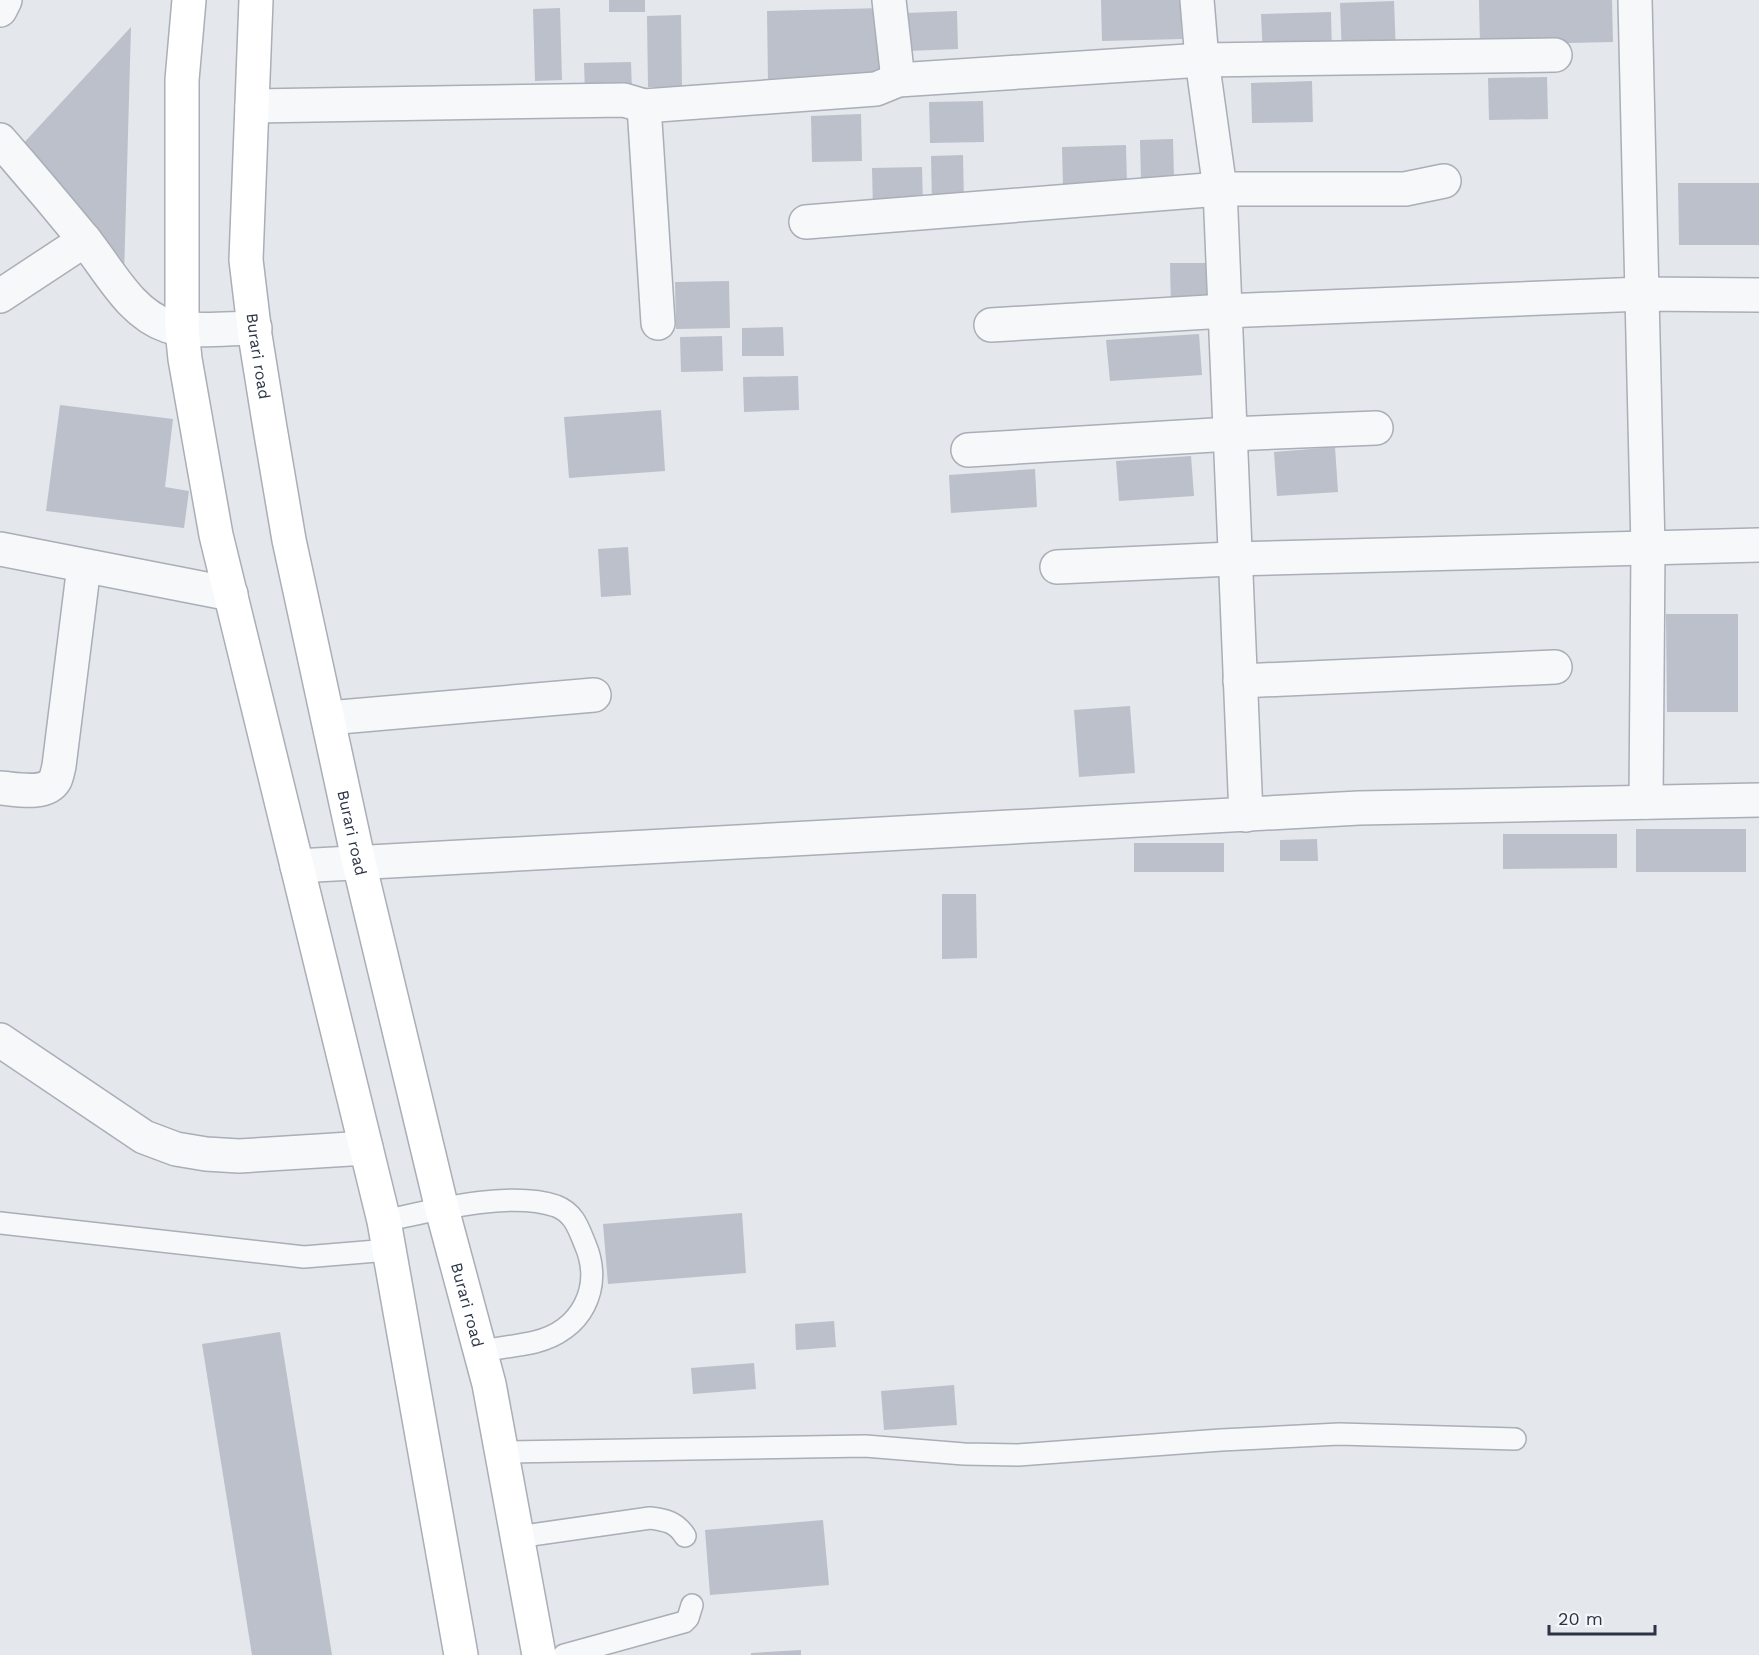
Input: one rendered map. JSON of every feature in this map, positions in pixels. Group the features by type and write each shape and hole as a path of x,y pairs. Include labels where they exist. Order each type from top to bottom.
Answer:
{"main road":[{"path":"189,0 182,80 182,328 185,359 216,535 386,1235 461,1655"},
{"name":"Burari road","path":"256,0 246,260 289,540 359,862 442,1209 480,1351 502,1452 539,1655"}],"street":[{"path":"0,10 5,0"},
{"path":"889,0 898,80"},
{"path":"1197,0 1202,60 1220,189 1246,815"},
{"path":"1635,0 1648,548 1646,802"},
{"path":"252,106 624,100 644,106 876,89 898,80 1202,60 1555,55"},
{"path":"644,106 658,323"},
{"path":"0,140 85,240 133,304 150,319 169,327 255,328"},
{"path":"806,222 1220,189 1405,189 1444,181"},
{"path":"0,296 85,240"},
{"path":"991,325 1225,311 1642,294 1759,295"},
{"path":"968,450 1230,434 1377,428"},
{"path":"1058,567 1235,559 1759,545"},
{"path":"0,549 231,594"},
{"path":"0,788 31,790 45,788 55,781 59,766 84,566"},
{"path":"1240,681 1555,667"},
{"path":"328,718 594,695"},
{"path":"297,866 1359,808 1759,800"},
{"path":"0,1040 144,1137 176,1149 239,1156 366,1148"}],"lane":[{"path":"0,1223 304,1257 386,1235 442,1209 498,1201 527,1201 556,1206 574,1217 589,1252 592,1286 584,1309 566,1327 537,1342 480,1351"},
{"path":"502,1452 865,1446 964,1454 1018,1455 1339,1434 1515,1438"},
{"path":"518,1537 650,1518 667,1520 685,1536"},
{"path":"564,1655 684,1622 688,1618 692,1605"}],"building":[{"path":"609,0 645,0 645,12 609,12"},
{"path":"1101,0 1180,0 1182,39 1102,41"},
{"path":"1479,0 1612,0 1613,42 1480,45"},
{"path":"1394,1 1396,54 1342,55 1340,3"},
{"path":"560,8 562,80 535,81 533,9"},
{"path":"883,8 884,79 768,82 767,11"},
{"path":"957,11 958,49 908,51 907,13"},
{"path":"1331,12 1332,56 1263,58 1261,14"},
{"path":"681,15 682,87 648,87 647,16"},
{"path":"131,27 124,276 20,147"},
{"path":"631,62 632,91 585,92 584,63"},
{"path":"1547,77 1548,119 1489,120 1488,78"},
{"path":"1312,81 1313,122 1252,123 1251,83"},
{"path":"983,101 984,142 930,143 929,102"},
{"path":"861,114 862,161 812,162 811,116"},
{"path":"1173,139 1174,178 1141,180 1140,140"},
{"path":"1126,145 1127,184 1063,186 1062,147"},
{"path":"963,155 964,203 932,203 931,156"},
{"path":"922,167 923,208 873,210 872,168"},
{"path":"1678,183 1759,183 1759,245 1679,245"},
{"path":"1170,263 1207,263 1208,307 1171,308"},
{"path":"729,281 730,328 676,329 675,282"},
{"path":"783,327 784,356 742,356 742,328"},
{"path":"1199,334 1202,375 1110,381 1106,340"},
{"path":"722,336 723,371 681,372 680,337"},
{"path":"798,376 799,410 744,412 743,377"},
{"path":"60,405 173,419 165,487 189,491 184,528 46,511"},
{"path":"661,410 665,471 569,478 564,417"},
{"path":"1335,447 1338,492 1277,496 1274,452"},
{"path":"1191,456 1194,496 1119,501 1116,461"},
{"path":"1035,469 1037,507 951,513 949,475"},
{"path":"628,547 631,595 601,597 598,549"},
{"path":"1666,614 1738,614 1738,712 1667,712"},
{"path":"1130,706 1135,773 1079,777 1074,710"},
{"path":"1636,829 1746,829 1746,872 1636,872"},
{"path":"1503,834 1617,834 1617,868 1503,869"},
{"path":"1317,839 1318,861 1280,861 1280,840"},
{"path":"1134,843 1224,843 1224,872 1134,872"},
{"path":"942,894 976,894 977,958 942,959"},
{"path":"742,1213 746,1273 608,1284 603,1224"},
{"path":"834,1321 836,1347 796,1350 795,1324"},
{"path":"280,1332 332,1655 252,1655 202,1344"},
{"path":"754,1363 756,1389 693,1394 691,1368"},
{"path":"954,1385 957,1425 884,1430 881,1391"},
{"path":"823,1520 829,1585 710,1595 705,1530"},
{"path":"801,1650 801,1655 751,1655 751,1653"}]}
